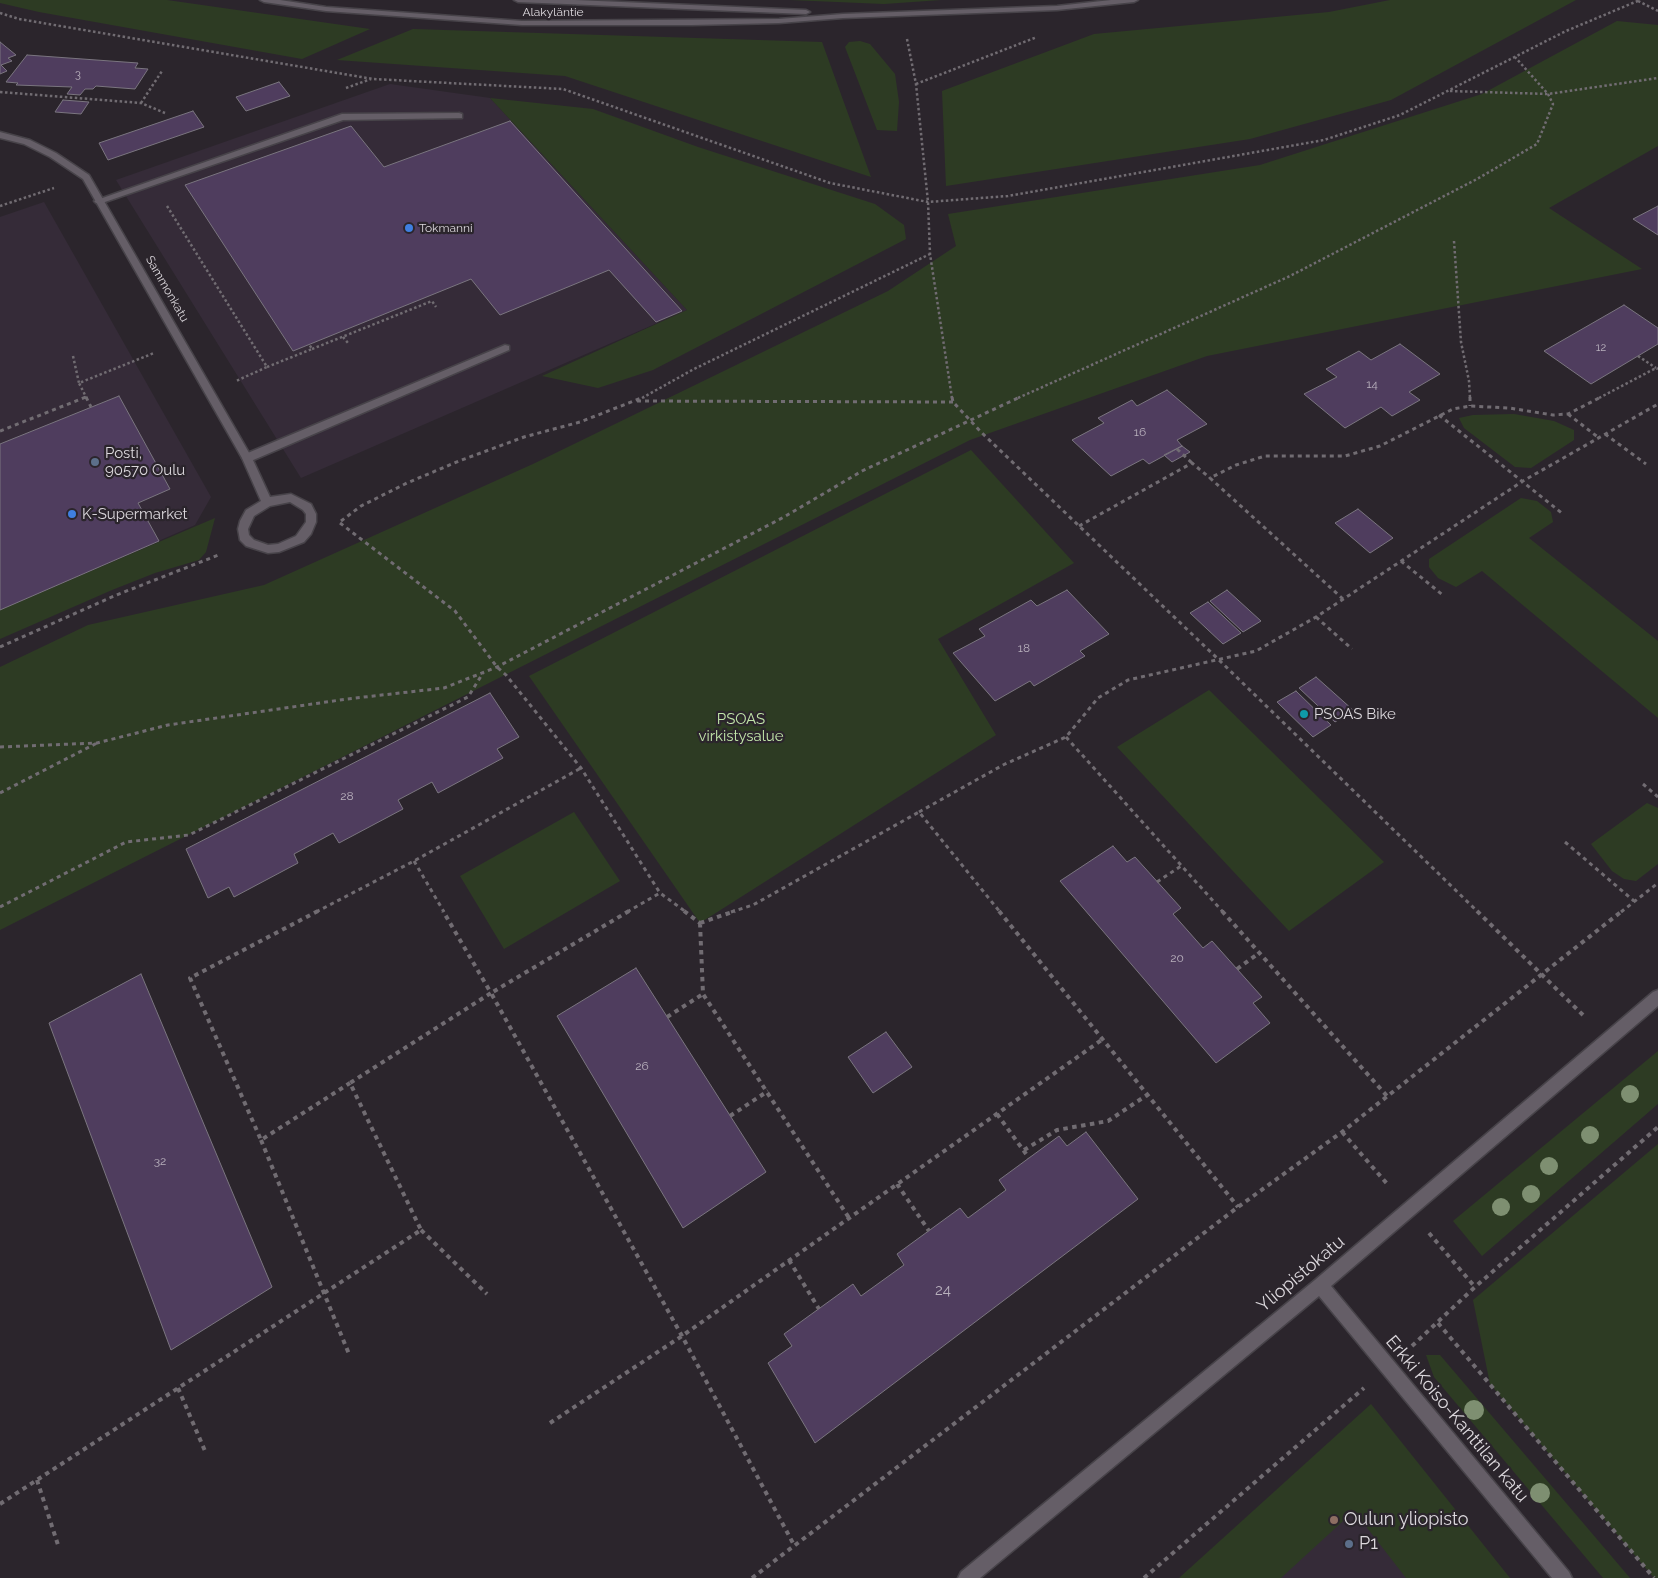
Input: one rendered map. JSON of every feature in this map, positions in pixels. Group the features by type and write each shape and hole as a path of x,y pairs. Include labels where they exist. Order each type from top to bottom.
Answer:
{"street":[{"name":"Alakyläntie","path":"264,0 326,9 522,23 692,23 779,20 1058,8 1134,0"},
{"name":"Alakyläntie","path":"518,0 778,10 843,16"},
{"path":"100,201 342,117 459,116"},
{"name":"Sammonkatu","path":"0,135 27,142 59,159 86,177 246,458 267,502"},
{"path":"246,458 505,348"},
{"path":"290,498 308,507 312,522 300,539 279,548 268,549 250,543 244,537 245,521 250,513 267,502 290,498"},
{"name":"Yliopistokatu","path":"967,1578 1320,1284 1658,997"},
{"name":"Erkki Koiso-Kanttilan katu","path":"1320,1284 1563,1578"}],"path":[{"path":"928,202 1008,196 1324,140 1400,115 1566,31 1639,0 1658,11"},
{"path":"905,30 916,84 928,202 930,254 954,402 1079,526 1608,1039"},
{"path":"916,84 1044,34"},
{"path":"0,747 97,743 168,725 348,699 444,688 497,667 784,517 862,471 1075,371 1202,317 1281,280 1477,179 1537,144 1553,104 1548,94 1514,57"},
{"path":"140,103 162,71"},
{"path":"1447,91 1548,94 1658,78"},
{"path":"0,92 140,103 165,113"},
{"path":"0,206 61,186"},
{"path":"137,188 157,190 267,367"},
{"path":"1454,241 1456,291 1461,342 1469,381 1470,406"},
{"path":"333,528 361,506 459,461 524,438 580,422 636,401 694,369 930,254"},
{"path":"232,382 432,301 436,307"},
{"path":"343,337 348,343"},
{"path":"309,344 312,349"},
{"path":"78,383 159,350"},
{"path":"73,356 78,383 91,407"},
{"path":"1638,356 1657,368"},
{"path":"1210,478 1236,465 1265,456 1345,456 1380,446 1453,409 1470,406 1509,408 1554,415 1568,414 1657,368"},
{"path":"0,431 86,396"},
{"path":"636,401 954,402"},
{"path":"700,922 753,906 1003,765 1066,737 1098,698 1128,680 1256,651 1316,617 1523,481 1658,404"},
{"path":"1568,414 1599,438"},
{"path":"1439,416 1563,514"},
{"path":"1605,434 1646,464"},
{"path":"1177,449 1343,599"},
{"path":"1079,526 1192,463"},
{"path":"339,522 455,611 497,667 506,675 580,768 660,893 700,922"},
{"path":"0,647 114,596 226,552"},
{"path":"1401,561 1444,596"},
{"path":"1316,617 1352,649"},
{"path":"0,907 126,842 189,835 468,697 483,673"},
{"path":"1066,737 1387,1096"},
{"path":"0,793 97,743"},
{"path":"349,1354 261,1140 190,978 414,861 580,768"},
{"path":"1643,784 1658,797"},
{"path":"919,812 1238,1207"},
{"path":"1565,842 1634,901"},
{"path":"414,861 491,993 682,1336 794,1545"},
{"path":"1157,882 1182,866"},
{"path":"752,1578 1238,1207 1342,1132 1658,882"},
{"path":"261,1140 491,993 660,893"},
{"path":"700,922 703,994 849,1218"},
{"path":"1237,969 1259,953"},
{"path":"667,1016 703,994"},
{"path":"550,1422 682,1336 1103,1039"},
{"path":"350,1083 421,1230 487,1294"},
{"path":"730,1116 768,1091"},
{"path":"1024,1150 1057,1130 1108,1121 1147,1095"},
{"path":"997,1114 1029,1158"},
{"path":"1144,1578 1388,1367 1475,1287 1658,1127"},
{"path":"897,1184 929,1231"},
{"path":"0,1504 421,1230"},
{"path":"789,1260 819,1309"},
{"path":"1438,1323 1654,1578"},
{"path":"178,1388 205,1451"},
{"path":"37,1480 58,1545"}],"shaded area":[{"path":"390,84 490,98 687,310 301,478 116,180"},
{"path":"44,202 211,497 195,525 0,610 0,217"},
{"name":"Oulun yliopisto","path":"1344,1462 1435,1578 1213,1578"}],"green space":[{"path":"0,0 167,0 370,29 302,59 39,12 0,3"},
{"path":"790,0 941,0 884,4"},
{"path":"1390,0 1576,0 1391,100 1250,139 946,186 942,91 1094,34 1329,12"},
{"path":"1617,21 1658,25 1658,146 1549,208 1642,269 1207,356 970,440 0,930 0,667 88,625 264,585 533,464 888,291 956,246 948,214 1260,165 1482,94"},
{"path":"413,29 822,42 871,177 565,76 337,60"},
{"path":"860,41 870,44 895,74 899,102 897,131 877,130 845,47 849,42"},
{"path":"490,98 593,109 698,147 875,204 904,225 906,239 653,370 598,388 542,376 687,310"},
{"path":"1514,414 1554,421 1574,430 1574,440 1531,468 1515,467 1464,428 1459,418 1473,415"},
{"name":"PSOAS virkistysalue","path":"971,450 1074,563 938,639 996,735 700,923 529,676"},
{"path":"1521,498 1537,501 1551,512 1553,522 1529,538 1658,641 1658,718 1482,571 1456,587 1438,578 1429,567 1429,559"},
{"path":"215,518 206,552 199,560 155,573 112,590 0,639 0,610"},
{"path":"1209,690 1384,862 1289,931 1117,747"},
{"path":"1647,803 1658,808 1658,864 1636,881 1624,879 1612,871 1591,844"},
{"path":"574,812 620,881 504,949 460,876"},
{"path":"1658,1051 1658,1104 1482,1256 1453,1221"},
{"path":"1658,1144 1658,1578 1654,1578 1490,1384 1473,1300"},
{"path":"1426,1355 1440,1355 1630,1578 1603,1578 1434,1377"},
{"path":"1371,1404 1510,1578 1406,1578 1354,1511 1281,1578 1179,1578"}],"building":[{"path":"0,42 16,55 8,58 12,61 1,65 7,71 0,74"},
{"path":"27,55 138,63 135,68 148,69 135,89 96,86 93,89 85,89 80,95 67,94 72,87 16,85 18,83 6,82"},
{"path":"279,82 290,96 246,111 236,97"},
{"path":"63,100 89,102 81,114 55,112"},
{"path":"193,111 204,127 108,160 99,143"},
{"name":"Tokmanni","path":"510,121 682,311 656,322 609,270 500,315 471,279 293,351 185,185 351,126 384,167"},
{"path":"1658,206 1658,235 1633,219"},
{"path":"1624,305 1658,328 1658,344 1591,384 1544,351"},
{"path":"1400,344 1440,374 1409,392 1420,400 1392,416 1381,407 1345,428 1304,394 1337,377 1326,369 1359,351 1371,360"},
{"path":"1167,390 1207,424 1177,440 1182,446 1149,464 1143,459 1111,476 1072,440 1104,423 1098,418 1132,400 1137,406"},
{"name":"K-Supermarket","path":"119,396 170,489 138,503 159,541 0,610 0,444"},
{"path":"1182,446 1190,452 1172,462 1164,455"},
{"path":"1358,509 1393,538 1370,553 1335,523"},
{"path":"1067,590 1109,634 1080,651 1085,656 1034,686 1030,681 995,701 953,653 985,636 979,629 1031,600 1037,606"},
{"path":"1227,590 1261,621 1243,632 1210,601"},
{"path":"1208,602 1241,633 1223,644 1190,613"},
{"name":"PSOAS Bike","path":"1316,677 1353,710 1335,722 1299,688"},
{"name":"PSOAS Bike","path":"1296,691 1331,725 1313,737 1277,702"},
{"path":"490,693 519,737 497,749 503,758 438,793 432,782 398,800 403,809 339,843 333,833 294,854 298,863 234,897 229,887 208,898 186,849"},
{"path":"1113,846 1127,862 1135,857 1181,908 1173,914 1203,948 1212,941 1262,997 1253,1003 1270,1023 1216,1063 1060,881"},
{"path":"636,968 766,1172 683,1228 557,1016"},
{"path":"141,974 272,1287 171,1350 49,1023"},
{"path":"886,1032 912,1067 873,1093 848,1057"},
{"path":"1086,1132 1138,1199 815,1443 768,1363 792,1346 784,1334 853,1284 861,1296 904,1265 897,1254 960,1208 968,1218 1006,1190 999,1180 1059,1136 1067,1146"}],"place":[{"name":"Tokmanni","path":"409,228"},
{"name":"Posti, 90570 Oulu","path":"95,462"},
{"name":"K-Supermarket","path":"72,514"},
{"name":"PSOAS Bike","path":"1304,714"},
{"name":"Oulun yliopisto","path":"1334,1520"},
{"name":"P1","path":"1349,1544"}]}
